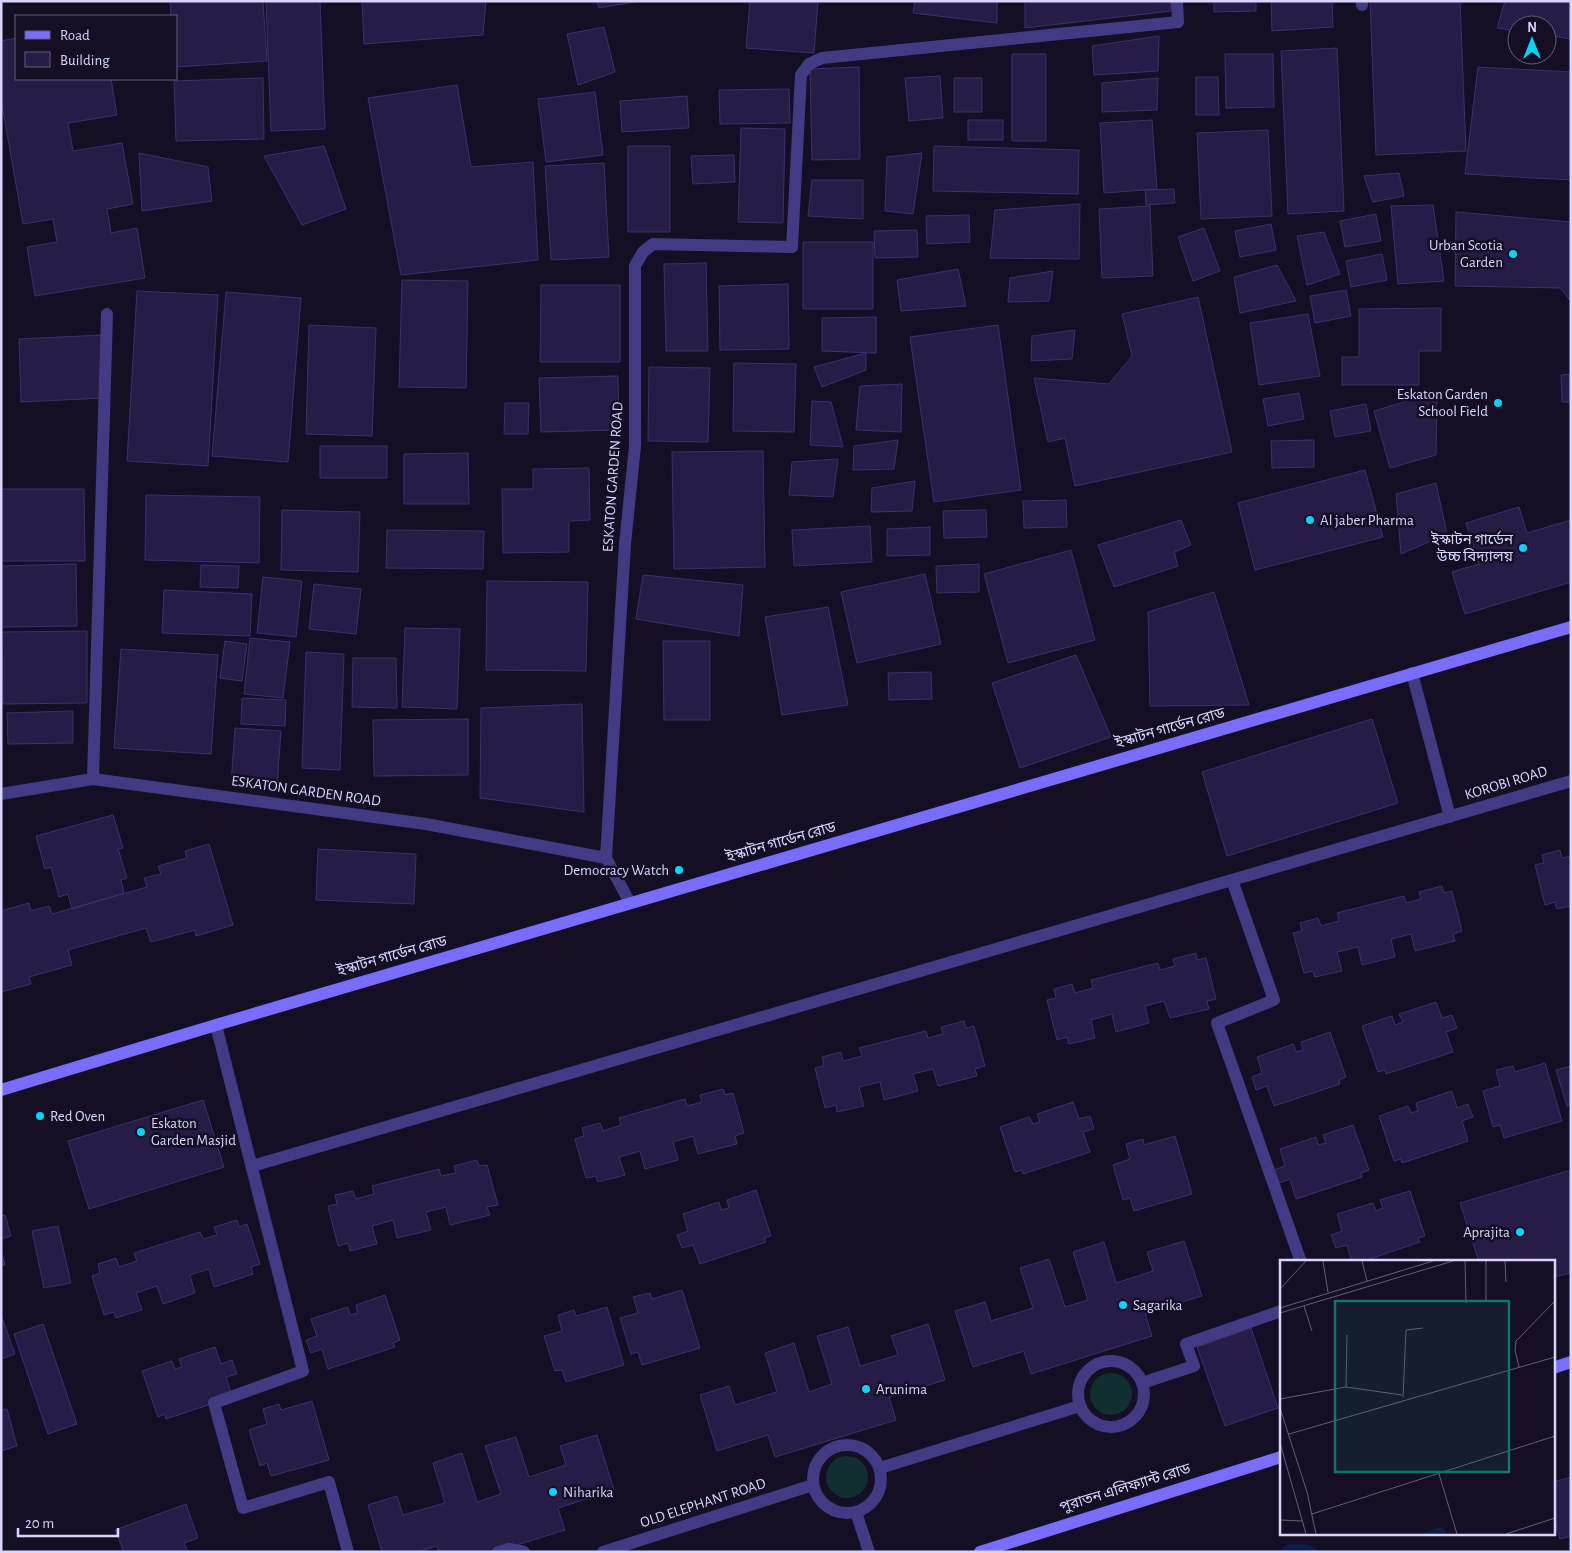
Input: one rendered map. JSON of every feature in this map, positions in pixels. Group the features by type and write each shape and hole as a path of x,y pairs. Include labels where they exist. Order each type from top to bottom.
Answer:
{"main road":[{"name":"ইস্কাটন গার্ডেন রোড","path":"1,1090 216,1024 1571,627"},
{"path":"1554,1368 1571,1362"},
{"name":"পুরাতন এলিফ্যান্ট রোড","path":"980,1552 1280,1457"}],"street":[{"name":"ESKATON GARDEN ROAD","path":"1,794 93,779 426,824 606,858 625,544 635,446 635,266 643,252 653,244 792,247 801,75 809,64 822,58 1178,22 1177,1"},
{"path":"93,779 107,314"},
{"path":"1412,673 1450,817"},
{"name":"KOROBI ROAD","path":"252,1166 1571,781"},
{"path":"606,858 630,903"},
{"path":"1232,880 1274,1000 1217,1023 1301,1260"},
{"path":"216,1024 303,1371 214,1403 243,1508 329,1482 348,1552"},
{"path":"1142,1384 1194,1366 1186,1344 1280,1311"},
{"path":"1110,1361 1129,1366 1137,1373 1144,1392 1139,1412 1123,1425 1113,1427 1098,1424 1085,1415 1080,1406 1079,1386 1090,1369 1110,1361"},
{"path":"880,1468 1080,1406"},
{"path":"845,1444 856,1445 867,1450 875,1458 880,1468 882,1479 875,1500 867,1508 845,1513 829,1507 817,1495 813,1485 813,1473 820,1458 834,1447 845,1444"},
{"name":"OLD ELEPHANT ROAD","path":"603,1552 813,1485"},
{"path":"856,1512 868,1552"},
{"path":"498,1552 509,1549 524,1552"}],"green space":[{"path":"1115,1373 1123,1376 1129,1382 1132,1394 1129,1406 1123,1412 1107,1415 1099,1412 1093,1406 1090,1390 1093,1382 1099,1376"},
{"path":"843,1456 851,1456 862,1462 868,1477 862,1492 851,1498 843,1498 832,1492 826,1481 826,1473 832,1462"}],"water":[{"path":"1288,1544 1307,1544 1321,1552 1278,1552"}],"building":[{"path":"170,1 263,1 267,61 178,67 178,15 171,15"},
{"path":"266,1 320,1 325,129 271,131"},
{"path":"362,1 486,1 483,35 364,44"},
{"path":"597,1 640,1 599,8"},
{"path":"750,1 818,1 814,53 746,48"},
{"path":"915,1 997,1 997,23 913,13"},
{"path":"1025,1 1171,1 1171,11 1025,28"},
{"path":"1214,1 1256,1 1256,11 1214,12"},
{"path":"1271,1 1332,1 1333,27 1272,31"},
{"path":"1370,1 1460,1 1466,151 1376,155"},
{"path":"1505,1 1571,1 1571,39 1557,37 1557,15 1507,15 1507,30 1497,28"},
{"path":"604,27 615,72 578,85 567,34"},
{"path":"1159,36 1158,71 1094,75 1092,46"},
{"path":"15,38 15,80 111,80 117,115 68,123 73,151 122,143 133,204 107,209 111,233 137,228 145,278 35,296 27,247 57,242 53,219 23,224 1,99 1,41"},
{"path":"1337,48 1344,211 1288,214 1281,51"},
{"path":"1012,54 1046,54 1046,141 1012,141"},
{"path":"1225,54 1273,54 1274,107 1226,108"},
{"path":"859,67 860,159 812,160 810,69"},
{"path":"1478,67 1571,72 1571,180 1465,174"},
{"path":"940,76 943,118 909,121 905,78"},
{"path":"1196,77 1218,77 1219,115 1196,115"},
{"path":"263,78 264,139 176,141 174,81"},
{"path":"954,78 982,78 982,112 954,112"},
{"path":"1158,78 1157,110 1102,112 1102,83"},
{"path":"457,85 471,167 533,162 538,260 401,275 368,98"},
{"path":"789,89 790,123 720,124 719,90"},
{"path":"595,92 603,155 546,162 538,99"},
{"path":"687,96 689,128 622,132 620,101"},
{"path":"968,120 1003,120 1003,140 968,140"},
{"path":"1152,120 1157,189 1104,193 1100,123"},
{"path":"741,128 785,129 783,223 738,222"},
{"path":"1268,130 1272,216 1201,219 1197,133"},
{"path":"324,146 346,209 302,225 264,156"},
{"path":"628,146 670,146 670,232 628,232"},
{"path":"934,146 1079,150 1078,194 933,191"},
{"path":"139,153 208,167 212,201 142,211"},
{"path":"922,153 913,214 885,211 887,157"},
{"path":"734,155 735,182 693,184 691,156"},
{"path":"604,163 609,257 551,260 545,166"},
{"path":"1399,173 1404,196 1373,202 1364,176"},
{"path":"812,180 863,180 863,219 808,216"},
{"path":"1174,189 1175,203 1146,205 1145,190"},
{"path":"1080,204 1079,259 990,258 995,210"},
{"path":"1433,205 1444,281 1398,284 1391,206"},
{"path":"1150,206 1153,276 1102,278 1099,209"},
{"name":"Urban Scotia Garden","path":"1456,212 1571,222 1571,302 1561,288 1455,286"},
{"path":"1376,214 1381,241 1345,247 1340,221"},
{"path":"969,215 970,242 927,244 926,216"},
{"path":"1271,224 1276,250 1240,257 1235,231"},
{"path":"1204,228 1220,271 1193,281 1178,237"},
{"path":"917,230 918,257 875,258 874,231"},
{"path":"1324,232 1340,274 1307,285 1297,236"},
{"path":"803,242 873,242 873,309 803,309"},
{"path":"1382,254 1387,280 1351,287 1346,261"},
{"path":"706,263 708,351 666,351 664,264"},
{"path":"1277,265 1296,301 1240,313 1234,277"},
{"path":"958,269 966,306 901,311 897,280"},
{"path":"1053,271 1049,301 1008,302 1010,278"},
{"path":"402,280 468,281 466,388 399,387"},
{"path":"788,284 789,349 720,350 719,286"},
{"path":"541,285 620,285 620,362 540,362"},
{"path":"1346,290 1351,316 1315,323 1310,296"},
{"path":"137,291 218,295 208,466 127,461"},
{"path":"226,292 301,298 288,462 212,456"},
{"path":"1198,297 1232,452 1075,486 1065,438 1048,442 1034,378 1109,384 1132,356 1122,314"},
{"path":"1441,308 1441,351 1419,351 1419,385 1342,385 1342,357 1359,357 1359,309"},
{"path":"1308,314 1320,376 1259,385 1250,323"},
{"path":"876,317 876,353 822,351 822,318"},
{"path":"309,325 376,328 372,436 306,434"},
{"path":"998,325 1021,490 934,502 910,337"},
{"path":"1075,330 1072,359 1031,361 1032,336"},
{"path":"102,335 104,398 21,402 19,339"},
{"path":"866,353 866,370 822,387 814,367"},
{"path":"734,363 796,364 794,432 733,431"},
{"path":"649,367 710,368 708,442 648,441"},
{"path":"1571,374 1571,402 1562,402 1561,375"},
{"path":"618,376 619,430 541,432 539,378"},
{"path":"902,384 901,432 856,430 860,386"},
{"path":"1437,392 1436,455 1390,468 1374,411"},
{"path":"1299,393 1304,419 1268,426 1263,399"},
{"path":"812,401 831,402 843,447 810,445"},
{"path":"505,403 529,403 528,434 504,434"},
{"path":"1366,404 1371,431 1335,437 1330,411"},
{"path":"898,440 894,469 853,470 854,446"},
{"path":"1314,440 1314,467 1272,468 1271,441"},
{"path":"320,446 387,446 387,478 320,478"},
{"path":"763,451 765,567 674,569 672,452"},
{"path":"468,453 469,504 404,504 404,454"},
{"path":"838,459 833,497 789,495 792,462"},
{"path":"589,468 590,520 569,521 569,552 503,553 502,489 533,489 533,469"},
{"name":"Al jaber Pharma","path":"1365,470 1383,537 1255,570 1238,503"},
{"path":"915,481 912,511 871,512 872,488"},
{"path":"1436,483 1447,534 1401,554 1396,494"},
{"path":"1,489 84,489 85,561 1,561"},
{"path":"146,495 260,497 259,563 145,560"},
{"path":"1066,500 1067,527 1024,528 1023,501"},
{"name":"ইস্কাটন গার্ডেন উচ্চ বিদ্যালয়","path":"1519,507 1527,533 1571,520 1571,582 1465,614 1452,572 1479,564 1466,523"},
{"path":"282,510 360,512 358,572 281,570"},
{"path":"986,510 987,537 944,538 943,511"},
{"path":"1181,520 1191,545 1174,552 1178,566 1114,587 1098,545"},
{"path":"870,526 872,562 794,566 792,530"},
{"path":"930,527 930,555 887,556 887,529"},
{"path":"387,530 484,531 483,569 386,568"},
{"path":"1071,550 1095,640 1008,663 984,574"},
{"path":"76,564 77,626 1,627 1,566"},
{"path":"979,564 979,592 937,593 936,566"},
{"path":"201,565 239,566 238,588 200,587"},
{"path":"925,574 941,644 857,663 841,592"},
{"path":"643,575 743,585 739,636 636,619"},
{"path":"263,577 302,581 296,637 257,633"},
{"path":"487,581 588,582 586,671 486,670"},
{"path":"314,584 361,589 356,634 309,629"},
{"path":"164,590 252,594 250,636 162,633"},
{"path":"1214,592 1249,705 1150,706 1148,612"},
{"path":"828,607 848,705 782,715 765,617"},
{"path":"405,628 460,629 457,709 402,707"},
{"path":"87,631 87,703 3,704 2,632"},
{"path":"250,638 290,642 283,698 244,694"},
{"path":"225,641 247,644 242,681 220,678"},
{"path":"663,641 710,641 710,720 664,720"},
{"path":"121,649 218,655 211,754 114,748"},
{"path":"306,652 344,654 340,770 302,768"},
{"path":"1076,655 1111,737 1020,768 992,683"},
{"path":"353,658 396,658 397,708 352,707"},
{"path":"931,672 932,699 889,700 888,673"},
{"path":"242,698 286,700 285,726 241,724"},
{"path":"582,704 584,812 480,798 481,708"},
{"path":"73,711 73,743 8,744 7,713"},
{"path":"468,719 468,775 374,776 373,720"},
{"path":"1372,719 1398,803 1227,856 1202,772"},
{"path":"235,728 281,731 277,787 231,785"},
{"path":"113,815 123,848 118,849 127,878 121,880 124,893 72,909 68,894 59,897 51,867 45,869 36,836"},
{"path":"209,844 233,925 196,936 195,930 151,942 146,928 68,950 72,965 29,977 31,984 1,992 1,911 29,903 31,911 49,906 52,914 147,887 144,878 161,874 158,866 187,858 185,851"},
{"path":"318,849 416,854 414,904 316,900"},
{"path":"1560,850 1562,858 1571,856 1571,906 1557,909 1555,902 1545,905 1535,865 1544,863 1542,855"},
{"path":"1442,886 1444,893 1452,891 1462,931 1453,934 1455,941 1415,951 1411,934 1391,939 1395,957 1362,965 1358,947 1337,952 1342,971 1315,977 1313,971 1304,973 1293,933 1302,931 1300,923 1318,918 1321,926 1339,921 1337,913 1404,896 1406,903 1421,899 1419,892"},
{"path":"1196,953 1197,960 1206,958 1216,999 1207,1001 1209,1009 1170,1018 1164,1001 1145,1006 1149,1023 1116,1032 1112,1014 1091,1020 1095,1038 1069,1044 1067,1037 1057,1040 1047,1000 1056,998 1054,989 1072,984 1075,993 1093,988 1091,980 1158,963 1160,970 1175,966 1173,959"},
{"path":"1436,1002 1442,1018 1452,1015 1457,1028 1446,1032 1453,1052 1386,1074 1385,1070 1378,1072 1362,1026 1392,1016 1395,1025 1403,1022 1399,1014"},
{"path":"964,1021 966,1028 974,1026 985,1066 975,1069 977,1076 938,1086 933,1069 913,1074 918,1091 884,1100 880,1082 859,1087 864,1106 837,1112 836,1105 825,1108 815,1068 824,1066 822,1057 841,1052 843,1061 862,1056 859,1048 926,1031 928,1038 943,1034 941,1027"},
{"path":"1330,1032 1346,1077 1339,1080 1340,1084 1274,1106 1267,1086 1256,1090 1252,1077 1262,1073 1257,1057 1293,1044 1296,1052 1303,1050 1301,1042"},
{"path":"1545,1063 1562,1121 1504,1138 1500,1125 1493,1127 1483,1091 1500,1086 1496,1070 1513,1066 1515,1072"},
{"path":"1571,1066 1571,1105 1567,1106 1556,1070"},
{"path":"723,1089 725,1095 733,1093 744,1133 735,1136 737,1144 698,1154 693,1136 673,1142 678,1160 645,1169 640,1151 619,1157 625,1175 598,1182 596,1176 586,1178 575,1139 584,1136 582,1128 600,1123 603,1131 621,1125 619,1118 685,1099 687,1106 702,1102 700,1095"},
{"path":"1452,1091 1457,1108 1468,1104 1473,1117 1462,1121 1468,1141 1402,1163 1401,1159 1394,1161 1379,1116 1408,1106 1411,1113 1418,1111 1416,1103"},
{"path":"203,1100 224,1167 89,1209 68,1141"},
{"path":"1073,1102 1079,1119 1090,1116 1094,1129 1083,1132 1090,1152 1023,1174 1022,1170 1015,1172 1000,1127 1029,1117 1033,1124 1040,1122 1037,1114"},
{"path":"1353,1125 1369,1170 1361,1173 1362,1177 1296,1199 1290,1179 1279,1183 1274,1170 1285,1166 1280,1149 1316,1137 1318,1145 1326,1143 1323,1135"},
{"path":"1175,1136 1192,1194 1134,1211 1130,1198 1123,1200 1113,1165 1130,1159 1126,1144 1143,1139 1144,1145"},
{"path":"477,1160 479,1166 487,1165 498,1205 487,1207 490,1215 450,1225 446,1207 426,1212 431,1230 397,1238 393,1220 372,1226 377,1244 350,1251 348,1243 338,1246 328,1206 337,1204 335,1195 353,1191 356,1199 374,1194 372,1186 439,1169 441,1176 456,1173 454,1166"},
{"name":"Aprajita","path":"1571,1170 1571,1273 1554,1277 1554,1260 1478,1260 1460,1203"},
{"path":"756,1190 771,1236 764,1238 766,1242 700,1264 693,1245 682,1248 677,1235 688,1231 683,1214 719,1202 721,1210 729,1208 727,1200"},
{"path":"1410,1191 1425,1236 1418,1238 1420,1242 1367,1260 1351,1260 1347,1245 1336,1248 1331,1235 1342,1231 1337,1214 1373,1203 1376,1211 1383,1208 1380,1200"},
{"path":"5,1215 11,1236 1,1239 1,1216"},
{"path":"237,1220 239,1227 247,1224 260,1264 251,1267 253,1274 214,1287 209,1269 190,1275 195,1293 163,1304 157,1286 136,1293 142,1310 116,1318 114,1312 104,1315 92,1276 100,1273 98,1264 116,1258 119,1267 137,1261 134,1253 200,1232 203,1239 217,1235 214,1227"},
{"path":"58,1226 71,1283 44,1288 32,1231"},
{"name":"Sagarika","path":"1184,1241 1202,1296 1145,1313 1152,1336 1031,1374 1024,1351 973,1367 955,1311 985,1302 991,1321 1033,1308 1020,1268 1049,1259 1065,1307 1088,1300 1073,1252 1104,1242 1116,1283 1153,1271 1147,1252"},
{"path":"1,1251 5,1265 1,1266"},
{"path":"682,1290 700,1348 642,1365 638,1352 631,1354 620,1318 638,1313 633,1297 650,1293 652,1299"},
{"path":"385,1295 400,1340 393,1343 395,1347 328,1369 322,1349 311,1353 306,1340 317,1336 311,1319 348,1307 350,1315 358,1313 356,1305"},
{"path":"607,1307 624,1365 566,1382 562,1370 555,1371 544,1336 562,1331 558,1315 574,1310 576,1316"},
{"path":"1,1315 15,1354 1,1359"},
{"path":"43,1324 77,1424 48,1434 14,1334"},
{"name":"Arunima","path":"928,1324 945,1380 889,1397 896,1420 775,1457 768,1435 717,1451 700,1395 729,1386 735,1405 777,1392 765,1353 794,1343 809,1392 832,1384 817,1336 848,1327 860,1366 898,1355 891,1336"},
{"path":"1251,1328 1278,1408 1225,1426 1197,1347"},
{"path":"215,1347 221,1364 232,1360 237,1374 226,1377 232,1397 166,1419 165,1414 158,1417 142,1371 172,1361 175,1369 182,1367 179,1359"},
{"path":"312,1401 329,1460 271,1476 267,1463 260,1466 249,1430 267,1424 263,1409 279,1404 281,1410"},
{"path":"7,1409 17,1446 1,1451 1,1410"},
{"name":"Niharika","path":"597,1435 614,1490 558,1508 565,1530 495,1552 439,1552 437,1546 417,1552 382,1552 368,1505 397,1496 403,1515 445,1503 433,1463 462,1453 477,1502 501,1494 485,1446 516,1437 529,1477 566,1465 560,1446"},
{"path":"1571,1477 1571,1536 1560,1539 1554,1518 1554,1482"},
{"path":"186,1504 198,1538 184,1543 188,1552 124,1552 115,1530"}],"place":[{"name":"Urban Scotia Garden","path":"1513,254"},
{"name":"Eskaton Garden School Field","path":"1498,403"},
{"name":"Al jaber Pharma","path":"1310,520"},
{"name":"ইস্কাটন গার্ডেন উচ্চ বিদ্যালয়","path":"1523,548"},
{"name":"Democracy Watch","path":"679,870"},
{"name":"Red Oven","path":"40,1116"},
{"name":"Eskaton Garden Masjid","path":"141,1132"},
{"name":"Aprajita","path":"1520,1232"},
{"name":"Sagarika","path":"1123,1305"},
{"name":"Arunima","path":"866,1389"},
{"name":"Niharika","path":"553,1492"}]}
